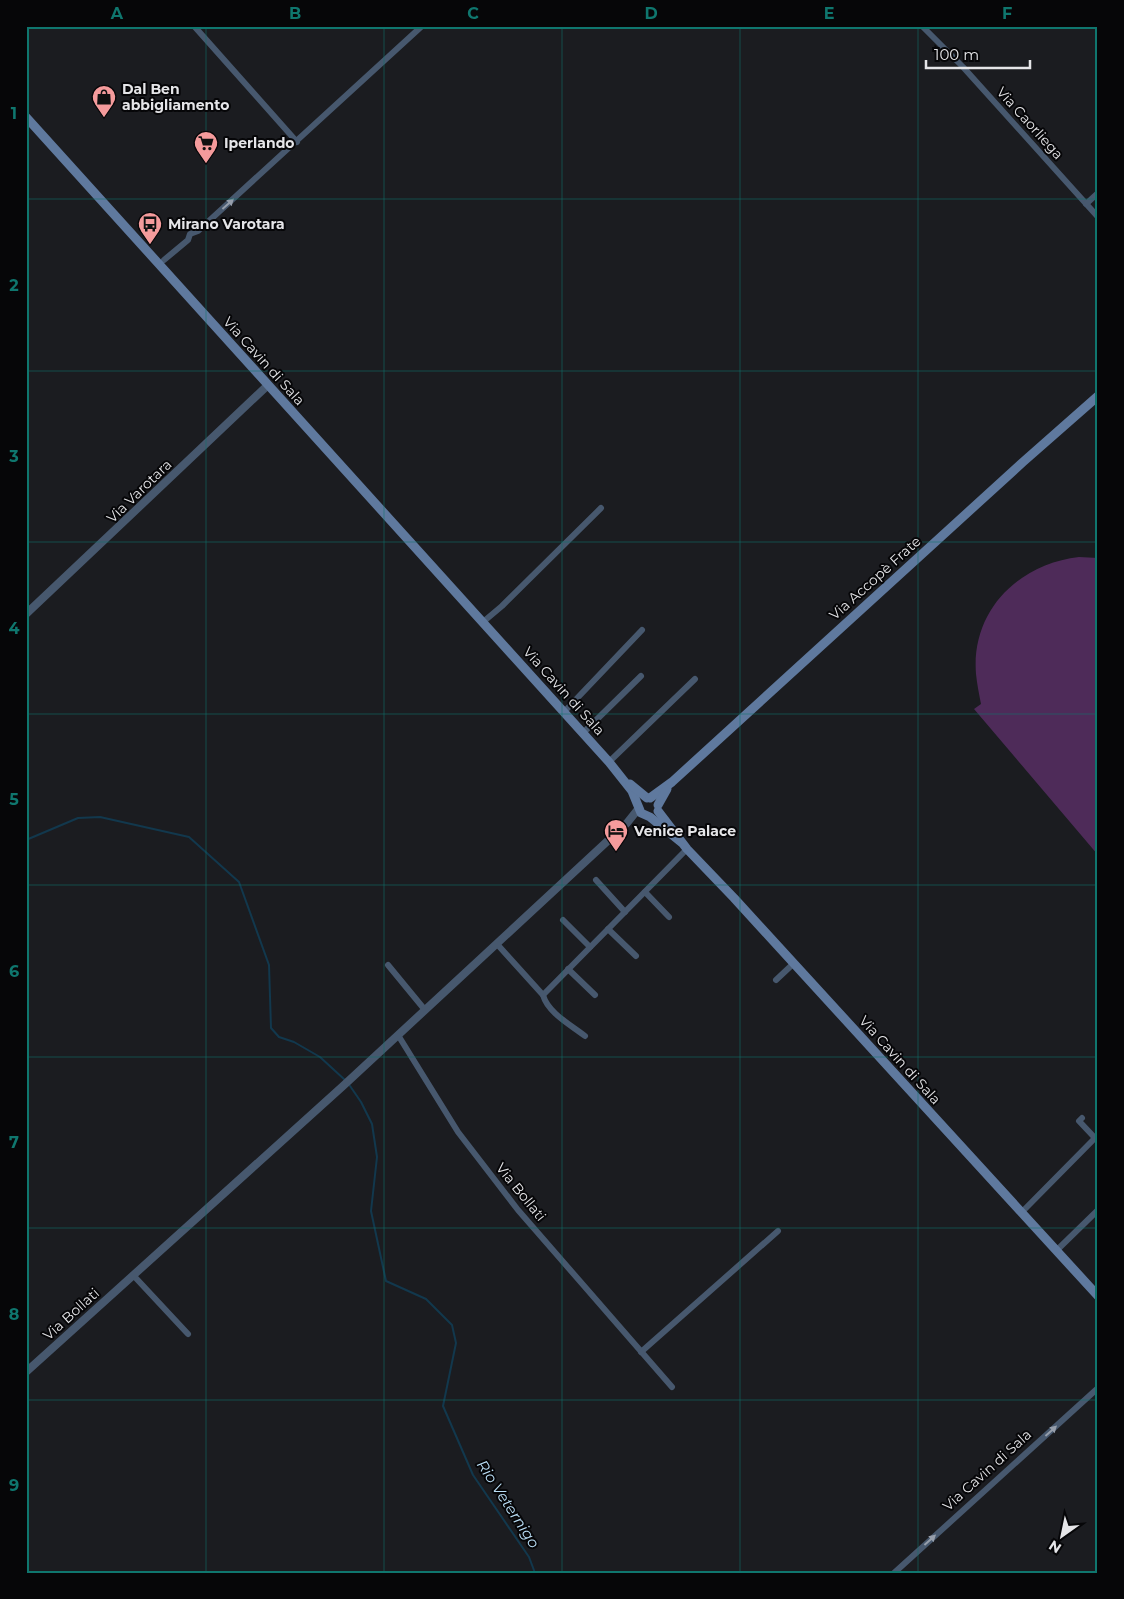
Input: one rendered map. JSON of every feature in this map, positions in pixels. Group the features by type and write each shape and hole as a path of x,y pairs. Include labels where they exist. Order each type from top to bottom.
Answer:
{"main road":[{"name":"Via Cavin di Sala","path":"26,117 609,762 632,791 639,807"},
{"name":"Via Accopè Frate","path":"648,798 672,782 1098,396"},
{"name":"Via Cavin di Sala","path":"623,779 648,798"},
{"name":"Via Accopè Frate","path":"658,808 672,782"},
{"path":"648,798 655,800 658,808 653,816 648,817 641,814 639,807 642,801 648,798"},
{"name":"Via Cavin di Sala","path":"658,808 684,846"},
{"name":"Via Cavin di Sala","path":"648,817 684,846 1021,1213 1094,1286 1098,1296"}],"street":[{"path":"194,26 298,142"},
{"path":"164,260 188,240 190,234 198,231 298,142 422,26"},
{"name":"Via Caorliega","path":"922,26 963,67 1098,217"},
{"path":"1086,204 1098,192"},
{"name":"Via Varotara","path":"26,614 268,385"},
{"path":"483,622 502,606 602,508"},
{"path":"564,712 642,630"},
{"path":"583,733 642,676"},
{"path":"609,762 695,679"},
{"name":"Via Bollati","path":"26,1372 350,1080 627,823 639,807"},
{"name":"Via Bollati","path":"627,823 648,817"},
{"path":"543,995 645,892 684,846"},
{"path":"596,880 625,912"},
{"path":"645,892 670,916"},
{"path":"564,920 590,947"},
{"path":"608,929 636,956"},
{"path":"497,944 543,995 545,1003 585,1036"},
{"path":"776,980 794,964"},
{"path":"388,966 425,1010"},
{"path":"568,969 595,996"},
{"name":"Via Bollati","path":"398,1035 458,1132 523,1216 672,1387"},
{"path":"1021,1213 1096,1136 1079,1121 1082,1118"},
{"path":"1056,1250 1098,1210"},
{"path":"642,1352 778,1231"},
{"path":"134,1275 188,1334"},
{"name":"Via Cavin di Sala","path":"894,1573 1097,1389"}],"shaded area":[{"path":"1079,557 1098,558 1098,855 974,709 981,704 976,674 977,651 982,630 991,611 1003,594 1019,580 1037,569 1057,561"}],"waterway":[{"name":"Rio Veternigo","path":"26,840 78,818 100,817 189,837 239,882 269,965 271,1028 279,1037 294,1042 320,1057 345,1080"},
{"name":"Rio Veternigo","path":"348,1083 361,1102 372,1124 377,1157 371,1211 386,1281 426,1299 452,1325 456,1343 443,1406 473,1475 529,1557 535,1573"}],"place":[{"name":"Dal Ben abbigliamento","path":"104,118"},
{"name":"Iperlando","path":"206,164"},
{"name":"Mirano Varotara","path":"150,245"},
{"name":"Venice Palace","path":"616,852"}]}
